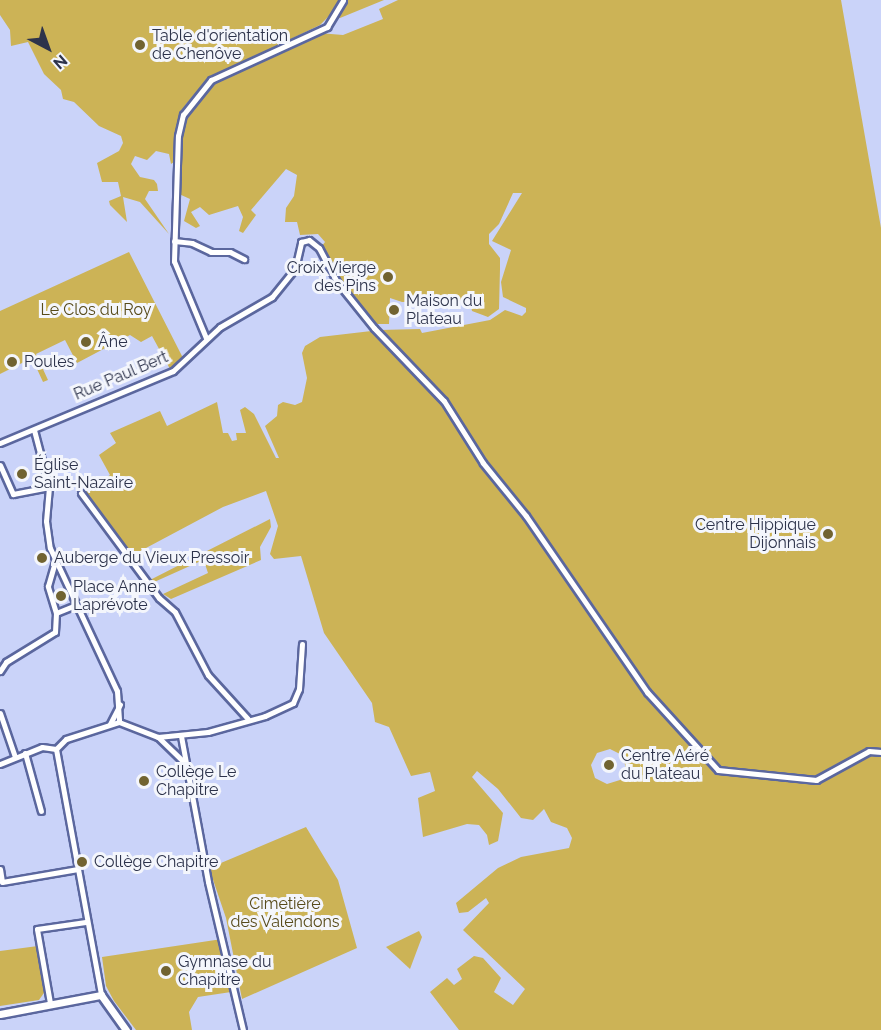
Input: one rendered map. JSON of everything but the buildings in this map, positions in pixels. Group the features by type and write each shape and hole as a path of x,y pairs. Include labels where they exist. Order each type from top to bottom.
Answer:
{"main road":[{"path":"1,1012 101,995 126,1030"}],"street":[{"path":"206,338 193,302 176,274 174,241 181,121 201,89 227,71 327,27 336,17 343,0"},
{"name":"Rue Paul Bert","path":"0,442 34,430 172,371 206,338 272,297 295,269 300,244 306,240 319,248 337,282 374,328 444,401 491,476 526,516 647,692 718,770 816,780 869,751 881,752"},
{"path":"174,241 192,243 211,252 230,252 244,259"},
{"path":"34,430 49,487 46,521 55,562 120,704 119,722"},
{"path":"0,465 13,495 49,487"},
{"path":"81,493 159,598 175,612 208,675 248,719"},
{"path":"0,671 6,662 56,632 56,613 48,586 55,562"},
{"path":"56,613 76,605"},
{"path":"56,749 66,739 119,722 158,737 181,736 283,709 297,698 302,644"},
{"path":"110,724 120,704"},
{"path":"0,713 15,757"},
{"path":"181,736 208,882 243,1030"},
{"path":"158,737 188,767"},
{"path":"0,764 46,746 56,749"},
{"path":"56,749 101,995"},
{"path":"25,753 42,811"},
{"path":"0,869 2,882 78,869"},
{"path":"50,1003 37,930 70,927 86,922"}],"green space":[{"path":"0,0 384,0 340,18 330,15 320,25 208,79 186,104 177,125 174,162 171,164 169,154 156,151 147,160 135,156 131,164 140,177 154,180 157,184 158,191 149,191 145,199 169,234 140,202 123,197 127,222 110,205 109,201 121,196 118,182 102,182 97,163 119,151 123,143 121,136 99,126 74,102 63,99 61,90 44,74 28,42 11,46 10,30 0,15"},
{"path":"398,0 841,0 881,228 881,1030 459,1030 430,992 447,978 454,985 462,979 457,969 474,956 483,958 501,978 494,992 513,1005 525,989 463,930 489,903 486,898 468,912 459,913 456,903 498,868 521,857 569,848 572,838 567,828 551,822 544,809 533,820 521,818 498,789 477,771 472,777 503,813 498,841 489,845 487,835 479,825 467,824 423,837 418,798 435,791 430,772 411,776 389,727 375,722 372,703 324,633 301,556 274,559 270,554 278,526 266,491 223,507 131,556 83,494 110,475 99,455 116,443 110,433 160,411 167,426 217,402 223,433 228,433 232,441 237,440 236,433 246,433 240,410 245,407 254,414 276,458 279,458 265,426 277,416 278,405 283,402 295,405 302,402 307,378 302,353 305,346 320,337 380,330 420,329 422,333 490,320 505,310 522,316 526,312 526,308 503,297 501,282 511,250 492,241 522,193 513,193 499,224 489,234 489,244 500,258 500,269 499,309 488,317 472,311 470,300 402,302 390,298 389,324 376,324 342,284 322,246 325,242 318,234 300,235 297,222 285,222 286,208 294,196 297,175 286,169 251,210 256,215 243,233 239,231 243,217 238,206 209,215 200,207 191,212 200,226 196,228 184,221 190,199 179,194 182,130 191,106 211,84 319,33 343,35 383,19 379,9","holes":["610,749 622,755 626,768 620,780 607,784 595,778 591,765 597,753"]},
{"name":"Le Clos du Roy","path":"129,252 183,358 170,369 152,336 141,342 130,335 77,363 65,340 36,354 48,380 43,382 32,358 0,374 0,311"},
{"path":"270,519 271,527 260,547 261,560 171,599 163,594 208,573 205,564 201,561 152,583 150,580"},
{"name":"Cimetière des Valendons","path":"306,827 338,880 357,948 242,999 226,918 209,868"},
{"path":"419,931 422,937 410,969 386,947"},
{"name":"Gymnase du Chapitre","path":"222,939 231,992 198,997 189,1012 192,1030 136,1030 114,1001 106,986 102,957"},
{"path":"38,946 46,990 39,1000 0,1006 0,951"}],"place":[{"name":"Table d'orientation de Chenôve","path":"140,45"},
{"name":"Croix Vierge des Pins","path":"388,277"},
{"name":"Maison du Plateau","path":"394,310"},
{"name":"Âne","path":"86,342"},
{"name":"Poules","path":"12,362"},
{"name":"Église Saint-Nazaire","path":"22,474"},
{"name":"Centre Hippique Dijonnais","path":"828,534"},
{"name":"Auberge du Vieux Pressoir","path":"42,558"},
{"name":"Place Anne Laprévote","path":"61,596"},
{"name":"Centre Aéré du Plateau","path":"609,765"},
{"name":"Collège Le Chapitre","path":"144,781"},
{"name":"Collège Chapitre","path":"82,862"},
{"name":"Gymnase du Chapitre","path":"166,971"}]}
